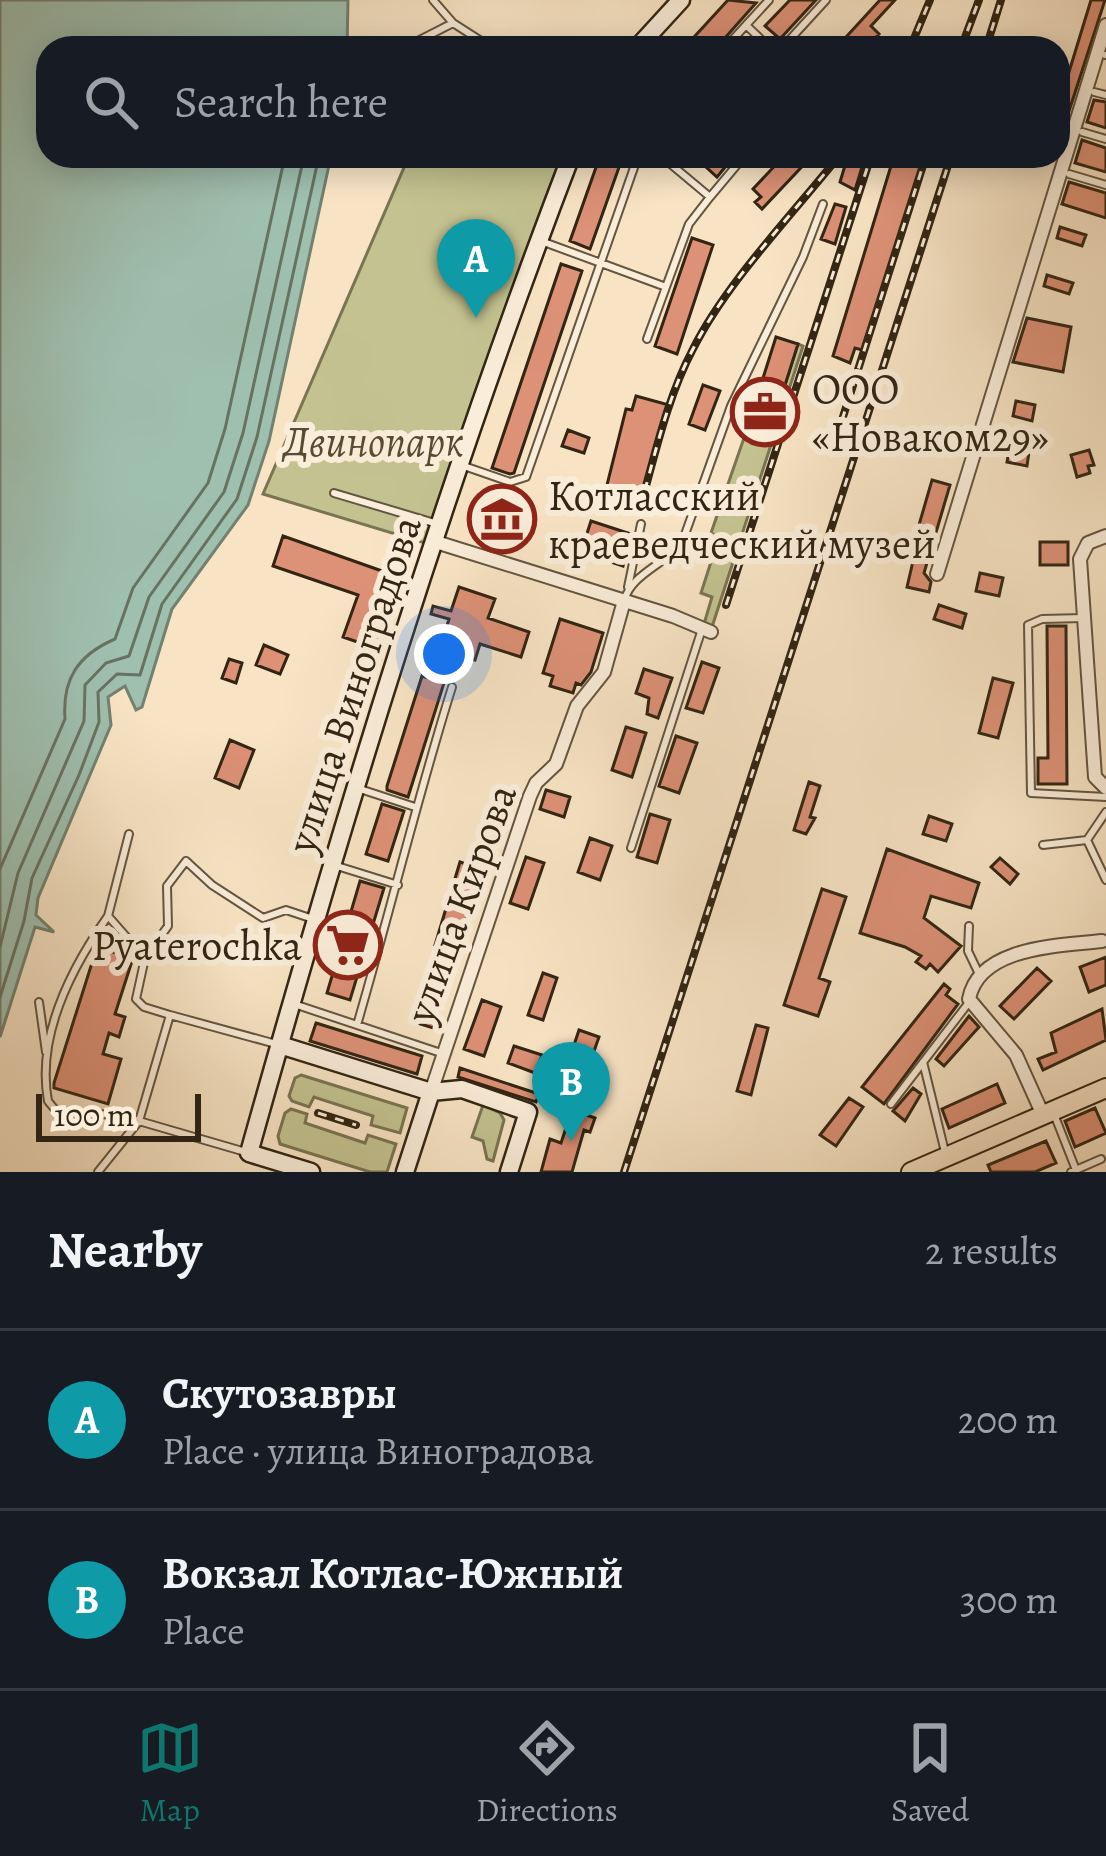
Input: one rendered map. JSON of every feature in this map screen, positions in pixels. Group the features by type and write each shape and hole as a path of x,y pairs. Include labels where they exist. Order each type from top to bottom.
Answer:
{"main road":[{"path":"648,36 680,0"},
{"name":"улица Виноградова","path":"249,1153 316,920 438,534 537,240 566,168"},
{"path":"280,1045 431,1092 462,1089 528,1112 508,1172"},
{"path":"910,1172 1106,1088"},
{"name":"улица Кирова","path":"405,1172 431,1092"},
{"path":"249,1153 311,1172"}],"street":[{"path":"1070,142 1106,25"},
{"path":"937,574 1062,168"},
{"path":"438,534 626,594 706,630"},
{"path":"1106,536 1088,543 1080,559 1095,777 1106,793"},
{"name":"улица Кирова","path":"431,1092 530,796 556,764 577,706 604,672 626,594"},
{"path":"1048,1113 1016,1055 970,1001 969,992 1017,954 1102,940"},
{"name":"улица Виноградова","path":"244,1172 249,1153"}],"lane":[{"path":"433,0 453,23 473,36"},
{"path":"736,36 769,0"},
{"path":"793,36 826,0"},
{"path":"428,36 453,23"},
{"path":"746,26 757,36"},
{"path":"1094,92 1106,95"},
{"path":"1082,131 1106,139"},
{"path":"461,465 510,482 526,477 633,168"},
{"path":"676,168 710,197"},
{"path":"647,338 689,224 734,168"},
{"path":"1069,174 1106,185"},
{"path":"626,594 683,540 744,376 803,257 823,204"},
{"path":"537,240 666,287"},
{"path":"334,493 438,534"},
{"path":"626,594 641,524"},
{"path":"1084,618 1042,619 1028,625 1030,793 1106,793"},
{"path":"631,848 706,630"},
{"path":"357,1025 452,687"},
{"path":"357,788 415,807"},
{"path":"1042,845 1087,839 1106,812"},
{"path":"46,1055 70,971 85,956 108,916 129,834"},
{"path":"1087,839 1106,880"},
{"path":"280,1045 144,1007 136,999 146,958 168,926 166,886 186,861 212,885 262,918 286,910 316,920"},
{"path":"333,865 399,885"},
{"path":"108,916 146,958"},
{"path":"969,926 968,951 981,978"},
{"path":"891,1104 970,1001"},
{"path":"39,1002 48,1101 66,1119 74,1122 115,1114 249,1153"},
{"path":"291,1003 444,1053"},
{"path":"98,1172 139,1121 170,1015"},
{"path":"923,1062 946,1154"},
{"path":"1048,1113 1073,1171 1101,1159"}],"green space":[{"name":"Двинопарк","path":"404,168 557,168 425,543 263,494"},
{"path":"798,344 803,346 712,627 704,624 712,597 701,593 719,537 711,533 745,435 767,442"},
{"path":"301,1075 407,1108 400,1133 371,1125 373,1116 314,1097 309,1107 292,1101 289,1096 295,1078"},
{"path":"483,1105 504,1120 493,1161 487,1159 483,1141 472,1137"},
{"path":"291,1109 307,1114 305,1123 365,1143 368,1135 396,1144 387,1172 370,1172 280,1144 285,1113"}],"water":[{"path":"0,0 348,0 347,36 36,36 36,168 328,168 269,441 248,505 172,609 142,707 136,710 125,686 108,697 111,725 38,898 36,915 54,932 35,927 0,1037"}],"building":[{"path":"728,0 756,3 727,36 695,36"},
{"path":"790,0 816,0 783,36 765,26"},
{"path":"880,0 895,0 871,26 877,36 847,36"},
{"path":"1091,0 1105,0 1070,108 1070,69"},
{"path":"1094,100 1106,102 1106,128 1087,122"},
{"path":"1082,140 1106,148 1106,172 1075,163"},
{"path":"596,168 619,168 590,249 570,241"},
{"path":"773,168 801,168 762,209 755,202 761,197 753,189"},
{"path":"844,168 862,168 855,190 840,182"},
{"path":"890,168 921,168 862,350 855,348 850,363 833,356"},
{"path":"1069,182 1106,193 1106,218 1062,204"},
{"path":"835,204 846,207 835,244 821,239"},
{"path":"1060,227 1086,235 1082,246 1057,238"},
{"path":"692,238 713,245 677,354 655,346"},
{"path":"561,264 582,271 510,474 492,468"},
{"path":"1047,275 1073,283 1069,294 1044,286"},
{"path":"1027,318 1071,327 1063,372 1013,362"},
{"path":"776,337 798,344 767,442 745,435"},
{"path":"703,385 720,391 705,430 689,424"},
{"path":"636,396 669,405 644,488 636,489 631,505 604,497 626,409 632,410"},
{"path":"1016,401 1035,405 1032,421 1013,416"},
{"path":"568,430 589,438 584,453 562,446"},
{"path":"1011,441 1030,445 1027,466 1007,462"},
{"path":"1089,450 1094,465 1088,466 1090,473 1077,477 1071,455"},
{"path":"932,480 950,485 924,573 931,582 929,592 907,587 914,557 910,556"},
{"name":"Котласский краеведческий музей","path":"487,504 524,510 516,538 480,528"},
{"path":"591,521 631,534 623,566 581,552"},
{"path":"283,536 399,577 375,648 343,637 358,595 273,566"},
{"path":"1040,542 1068,542 1068,565 1040,565"},
{"path":"980,573 1003,578 999,596 976,591"},
{"path":"459,587 495,599 488,618 529,632 521,657 480,644 475,660 440,649 449,619 431,614 433,606 451,611"},
{"path":"939,605 966,614 962,628 934,619"},
{"path":"560,619 603,633 591,672 581,685 576,683 573,693 550,686 553,676 543,673"},
{"path":"1047,626 1066,626 1067,784 1038,784 1038,758 1048,758"},
{"path":"264,645 288,655 280,674 256,665"},
{"path":"229,659 242,663 236,683 222,678"},
{"path":"702,662 719,668 703,713 686,708"},
{"path":"644,669 672,678 658,718 647,714 649,698 636,693"},
{"path":"422,676 444,683 408,797 387,786"},
{"path":"993,678 1013,683 998,738 979,733"},
{"path":"626,727 646,733 632,777 612,770"},
{"path":"676,736 697,743 679,793 659,786"},
{"path":"230,740 254,750 239,788 215,778"},
{"path":"809,782 820,786 810,817 815,818 806,834 794,830"},
{"path":"546,790 570,797 564,817 540,809"},
{"path":"382,804 404,811 388,861 366,854"},
{"path":"650,814 670,820 657,863 637,857"},
{"path":"929,816 952,824 946,841 923,834"},
{"path":"590,838 612,846 600,880 578,872"},
{"path":"887,849 979,883 971,908 931,896 924,918 961,946 938,972 930,964 926,969 916,962 921,956 905,947 860,933"},
{"path":"526,857 544,863 528,909 510,903"},
{"path":"1000,858 1018,874 1010,884 991,867"},
{"path":"460,862 482,869 456,951 435,945"},
{"path":"360,881 384,888 350,1000 327,993"},
{"path":"822,889 846,897 819,978 830,982 818,1016 784,1005"},
{"path":"97,947 133,958 115,1014 125,1017 119,1037 109,1033 103,1054 121,1059 108,1104 54,1088"},
{"path":"1106,957 1106,985 1089,992 1080,967"},
{"path":"1037,968 1051,981 1014,1019 1000,1006"},
{"path":"543,973 557,978 543,1020 528,1015"},
{"path":"430,974 449,981 433,1028 414,1022"},
{"path":"944,984 950,989 946,995 958,1004 884,1104 862,1087"},
{"path":"482,1000 501,1007 484,1056 464,1049"},
{"path":"1102,1009 1106,1040 1043,1070 1038,1059 1056,1052 1051,1033"},
{"path":"969,1016 979,1027 944,1066 936,1059"},
{"path":"316,1023 422,1056 417,1074 310,1041"},
{"path":"756,1025 768,1028 751,1095 737,1091"},
{"path":"579,1030 599,1037 581,1088 562,1081"},
{"path":"514,1046 542,1055 535,1073 508,1063"},
{"path":"460,1068 539,1094 536,1102 458,1077"},
{"path":"997,1084 1005,1103 949,1128 942,1109"},
{"path":"913,1088 921,1094 905,1121 893,1111"},
{"path":"849,1098 863,1107 836,1146 820,1135"},
{"path":"1095,1108 1106,1133 1075,1147 1065,1121"},
{"path":"572,1110 595,1118 590,1132 584,1130 572,1172 541,1172 550,1139 561,1143"},
{"path":"1046,1141 1056,1163 1035,1172 991,1172 988,1165"}],"railway":[{"path":"915,36 930,0"},
{"path":"966,36 979,0"},
{"path":"990,36 1001,0"},
{"path":"640,508 662,427 693,349 741,274 829,168"},
{"path":"726,605 867,168"},
{"path":"842,420 922,168"},
{"path":"624,1172 947,168"},
{"path":"318,1113 356,1125"}],"place":[{"name":"Скутозавры","path":"476,318"},
{"name":"ООО «Новаком29»","path":"765,412"},
{"name":"Котласский краеведческий музей","path":"502,519"},
{"name":"Pyaterochka","path":"348,945"},
{"name":"Вокзал Котлас-Южный","path":"571,1141"}]}
